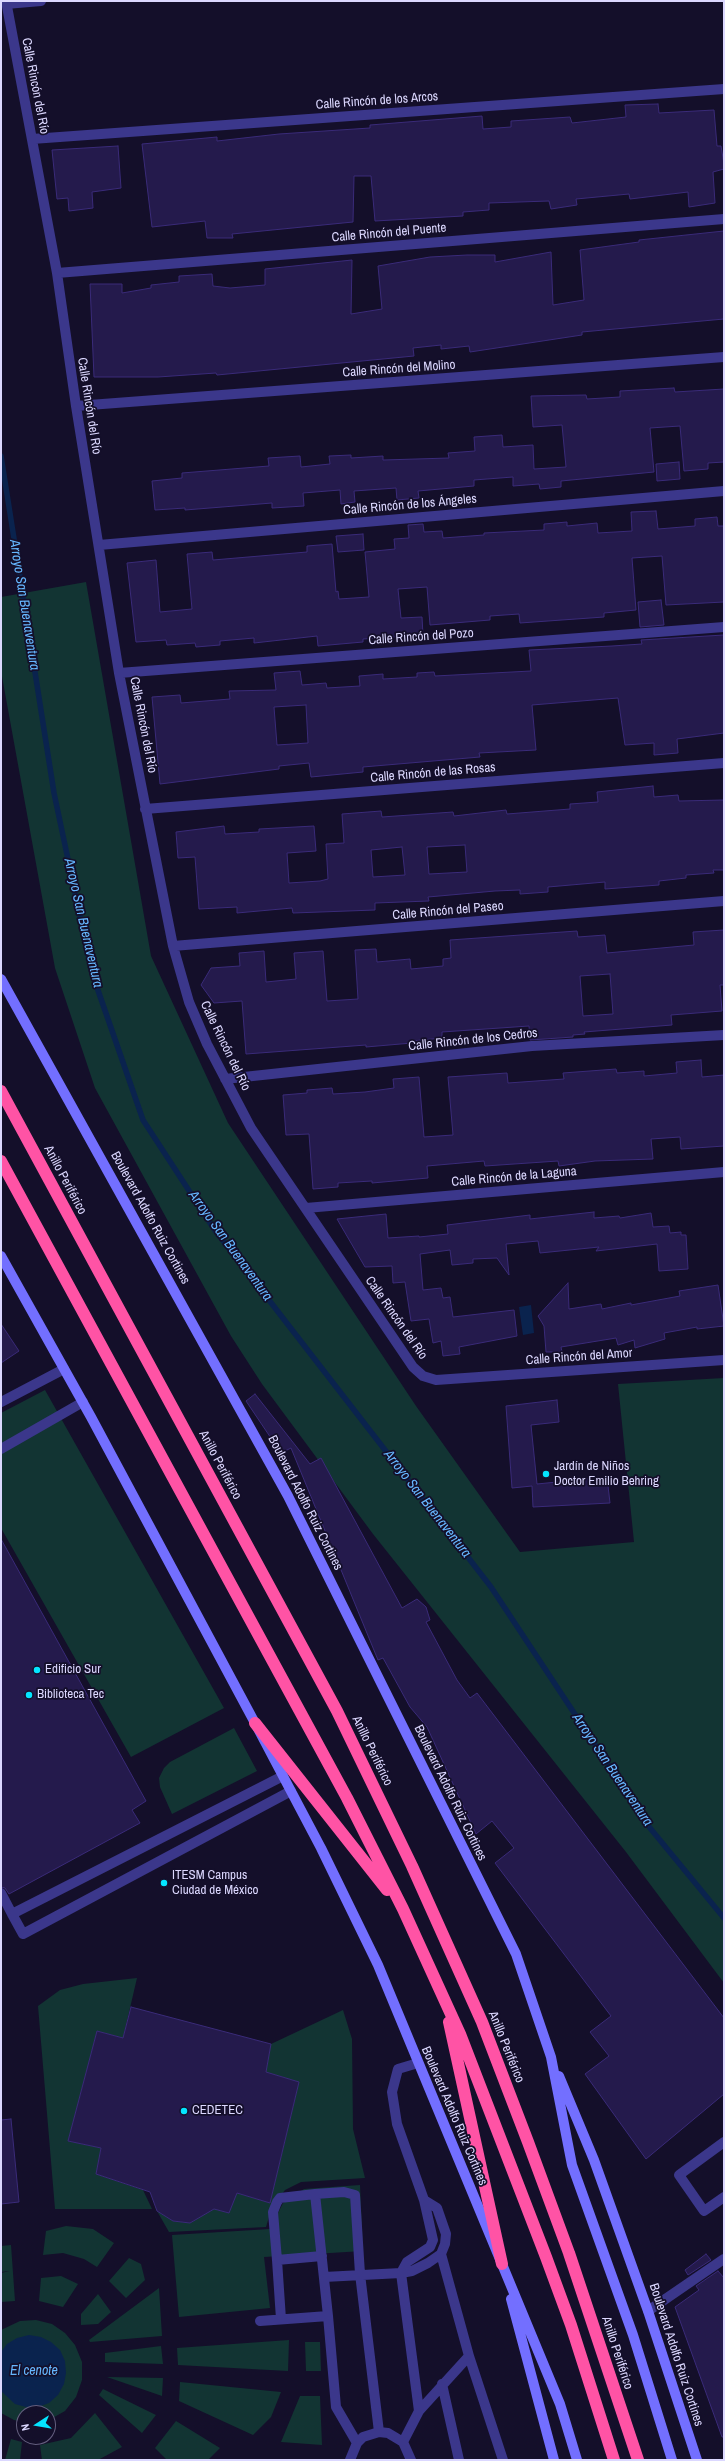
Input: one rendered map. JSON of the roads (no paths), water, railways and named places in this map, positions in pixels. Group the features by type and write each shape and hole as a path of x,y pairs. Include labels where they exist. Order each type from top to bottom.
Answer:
{"highway":[{"name":"Anillo Periférico","path":"1,1091 338,1711 412,1866 482,2022 528,2142 569,2252 638,2460"},
{"path":"1,1161 344,1792 403,1909 463,2041 546,2257 571,2325 614,2460"},
{"path":"255,1723 403,1909"},
{"path":"445,2001 502,2264"}],"main road":[{"name":"Boulevard Adolfo Ruiz Cortines","path":"1,979 288,1496 516,1954 551,2057 594,2160 648,2311 697,2460"},
{"name":"Boulevard Adolfo Ruiz Cortines","path":"1,1256 83,1402 255,1723 291,1791 378,1965 560,2404 577,2460"},
{"name":"Boulevard Adolfo Ruiz Cortines","path":"551,2057 572,2164 633,2335 671,2455"},
{"name":"Boulevard Adolfo Ruiz Cortines","path":"502,2264 554,2460"}],"street":[{"path":"6,2 41,1"},
{"name":"Calle Rincón del Río","path":"6,2 57,273 76,406 120,673 145,809 173,946 189,1002 225,1078 251,1128 277,1169 306,1208 413,1368 423,1376 436,1380"},
{"name":"Calle Rincón de los Arcos","path":"32,139 724,89"},
{"name":"Calle Rincón del Puente","path":"57,273 724,219"},
{"name":"Calle Rincón del Molino","path":"76,406 724,357"},
{"name":"Calle Rincón de los Ángeles","path":"99,545 724,491"},
{"name":"Calle Rincón del Pozo","path":"120,673 724,628"},
{"name":"Calle Rincón de las Rosas","path":"145,809 724,763"},
{"name":"Calle Rincón del Paseo","path":"173,946 724,902"},
{"name":"Calle Rincón de los Cedros","path":"225,1078 532,1046 724,1035"},
{"name":"Calle Rincón de la Laguna","path":"306,1208 724,1172"},
{"name":"Calle Rincón del Amor","path":"436,1380 724,1360"},
{"path":"1,1402 64,1369"},
{"path":"1,1450 83,1402"},
{"path":"12,1914 283,1776"},
{"path":"1,1893 23,1934 291,1791"},
{"path":"418,2063 398,2069 392,2092 397,2124 424,2200 433,2240 430,2247 407,2262 401,2273 420,2411"},
{"path":"724,2142 679,2175 704,2211 724,2197"},
{"path":"281,2319 273,2212 277,2202 280,2198 315,2194 344,2192 355,2195 360,2274 379,2432"},
{"path":"315,2194 336,2406 357,2443"},
{"path":"424,2200 437,2208 446,2234 441,2254 469,2356 503,2460"},
{"path":"324,2277 401,2273 412,2271 441,2254"},
{"path":"277,2260 322,2256"},
{"path":"648,2311 724,2259"},
{"path":"260,2321 328,2316"},
{"path":"403,2442 420,2411 442,2384 469,2356"},
{"path":"442,2384 459,2460"},
{"path":"349,2460 357,2443 363,2437 379,2432 388,2432 403,2442 411,2460"}],"water":[{"path":"531,1305 534,1333 523,1335 519,1307"},
{"name":"El cenote","path":"29,2335 41,2337 51,2342 60,2350 65,2361 66,2373 64,2384 58,2395 49,2403 44,2405 19,2405 15,2404 1,2391 1,2352 7,2344 17,2338"}],"waterway":[{"name":"Arroyo San Buenaventura","path":"1,456 54,793 92,973 143,1120 214,1229 491,1587 650,1828 724,1918"}],"place":[{"name":"Jardín de Niños Doctor Emilio Behring","path":"546,1474"},
{"name":"Edificio Sur","path":"37,1670"},
{"name":"Biblioteca Tec","path":"29,1695"},
{"name":"ITESM Campus Ciudad de México","path":"164,1883"},
{"name":"CEDETEC","path":"184,2111"}]}
